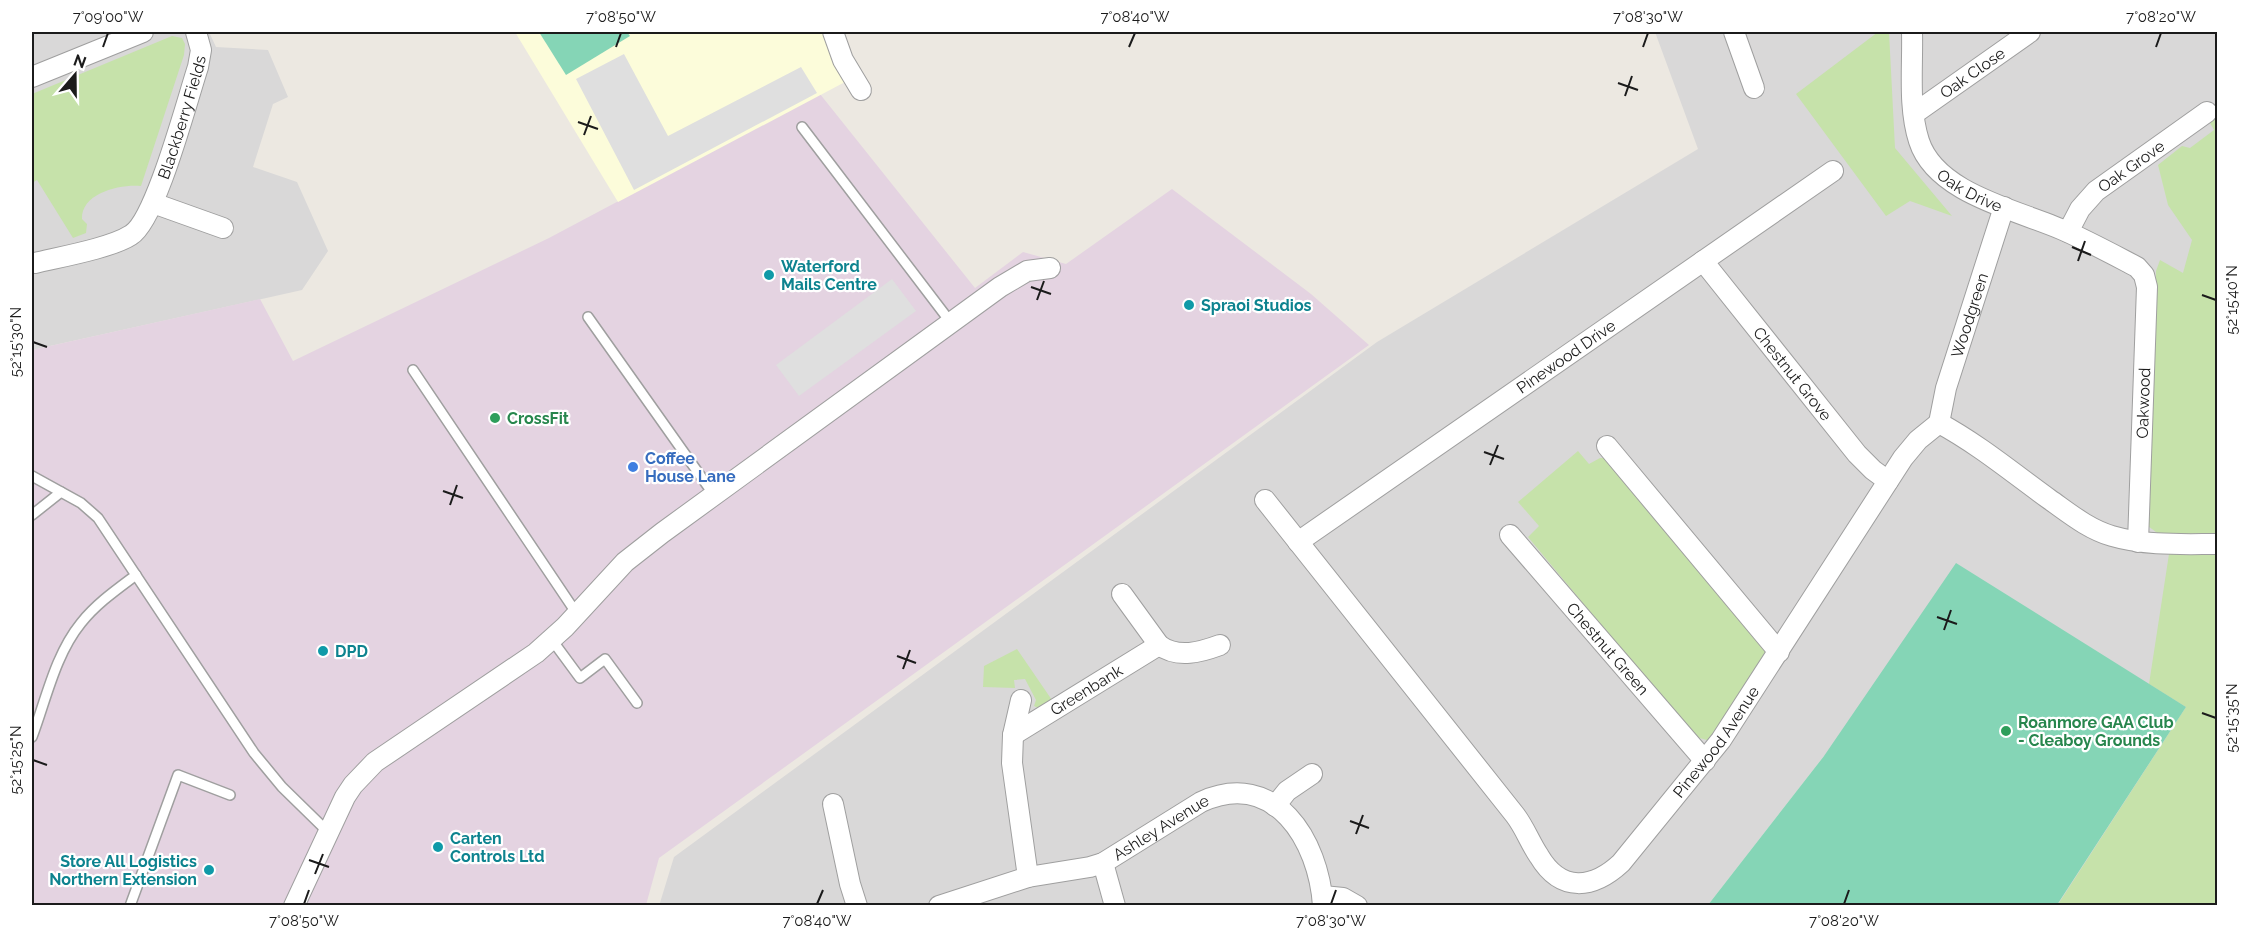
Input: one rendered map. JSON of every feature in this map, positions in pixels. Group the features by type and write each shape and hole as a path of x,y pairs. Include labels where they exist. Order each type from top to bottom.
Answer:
{"street":[{"path":"32,77 143,32"},
{"name":"Blackberry Fields","path":"35,263 128,237 141,227 153,203 200,60 200,44 196,32"},
{"path":"833,32 843,60 861,90"},
{"path":"1734,32 1754,88"},
{"name":"Oak Drive","path":"1912,32 1915,113 1919,142 1925,154 1939,171 1965,190 2068,232 2137,267"},
{"name":"Oak Close","path":"1915,113 2030,32"},
{"name":"Oak Grove","path":"2068,232 2080,209 2096,191 2208,112"},
{"name":"Pinewood Drive","path":"1298,542 1833,171"},
{"path":"153,203 227,228"},
{"name":"Woodgreen","path":"1939,423 1946,388 2004,207"},
{"name":"Chestnut Grove","path":"1703,261 1857,454 1888,481"},
{"name":"Oakwood","path":"2137,267 2144,274 2147,287 2138,542"},
{"path":"294,906 327,831 349,791 375,762 520,665 552,640 625,562 714,495 1019,274 1034,269 1050,268"},
{"path":"1939,423 1970,441 2089,527 2111,536 2138,542 2217,543"},
{"name":"Pinewood Avenue","path":"1265,500 1515,815 1539,856 1559,878 1576,883 1590,883 1612,872 1631,852 1705,761 1779,652 1888,481 1911,448 1939,423"},
{"path":"1606,446 1779,652"},
{"name":"Chestnut Green","path":"1510,535 1705,761"},
{"path":"1122,594 1160,645 1169,651 1190,653 1220,645"},
{"name":"Greenbank","path":"1013,735 1160,645"},
{"path":"1021,700 1013,735 1012,772 1028,877"},
{"path":"1275,806 1291,788 1312,774"},
{"name":"Ashley Avenue","path":"945,905 1028,877 1083,869 1103,863 1211,798 1229,794 1245,795 1275,806 1295,823 1306,839 1315,861 1323,901"},
{"path":"833,804 857,906"},
{"path":"1103,863 1115,906"},
{"path":"1323,901 1343,897 1357,906"}],"lane":[{"path":"802,127 952,324"},
{"path":"588,317 714,495"},
{"path":"413,370 577,614"},
{"path":"32,476 81,503 98,518 254,753 289,794 327,831"},
{"path":"32,515 61,492"},
{"path":"32,737 56,670 71,638 93,609 136,575"},
{"path":"552,640 580,678 605,659 637,703"},
{"path":"130,906 178,775 230,795"}],"shaded area":[{"path":"32,32 209,32 216,47 268,50 288,97 273,104 253,167 297,182 328,251 302,290 32,350"},
{"path":"515,32 826,32 845,82 618,202"},
{"path":"1655,32 2217,32 2217,905 2057,905 2186,707 1824,756 1708,905 659,906 674,857 1377,342 1698,149"},
{"path":"624,54 668,136 801,67 817,93 634,190 576,79"},
{"path":"820,94 975,288 1023,252 1066,264 1172,189 1311,294 1369,345 659,858 646,905 32,905 32,350 260,299 293,361 549,238"},
{"path":"892,279 916,311 799,396 776,365"}],"green space":[{"path":"539,32 627,32 630,36 566,75"},
{"path":"1878,32 1889,32 1895,148 1952,216 1910,201 1886,216 1796,94"},
{"path":"172,36 182,38 185,44 184,55 141,186 113,189 95,197 83,210 82,219 87,224 86,233 73,238 37,180 32,183 32,94"},
{"path":"2217,111 2217,533 2160,535 2148,526 2156,271 2160,260 2183,273 2192,240 2168,205 2158,165 2182,146 2190,148 2214,130 2210,123"},
{"path":"1578,451 1589,464 1600,458 1611,458 1769,653 1710,741 1693,736 1528,537 1539,526 1518,502"},
{"path":"2210,551 2218,557 2217,905 2057,906 2186,707 2149,684 2169,554"},
{"name":"Roanmore GAA Club - Cleaboy Grounds","path":"1956,563 2186,707 2057,905 1708,905 1824,756"},
{"path":"1017,649 1054,703 1042,710 1034,706 1036,700 1025,679 1014,680 1015,688 983,687 984,666"}],"place":[{"name":"Waterford Mails Centre","path":"769,275"},
{"name":"Spraoi Studios","path":"1189,305"},
{"name":"CrossFit","path":"495,418"},
{"name":"Coffee House Lane","path":"633,467"},
{"name":"DPD","path":"323,651"},
{"name":"Roanmore GAA Club - Cleaboy Grounds","path":"2006,731"},
{"name":"Carten Controls Ltd","path":"438,847"},
{"name":"Store All Logistics Northern Extension","path":"209,870"}]}
